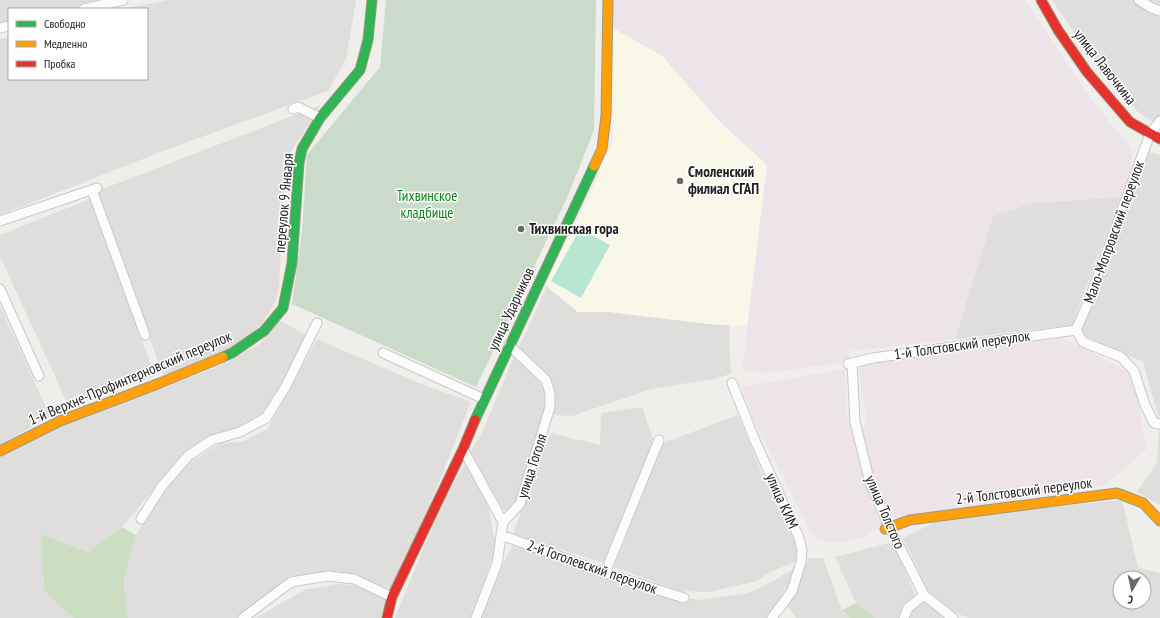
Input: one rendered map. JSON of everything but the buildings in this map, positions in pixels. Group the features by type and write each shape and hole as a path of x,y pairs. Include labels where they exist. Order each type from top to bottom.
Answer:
{"street":[{"path":"88,8 123,0"},
{"name":"переулок 9 Января","path":"283,308 292,263 299,163 302,149 320,118 360,70 368,40 372,0"},
{"name":"улица Ударников","path":"387,618 392,597 463,449 509,345 602,149 606,116 608,0"},
{"name":"улица Лавочкина","path":"1041,0 1058,30 1087,72 1130,122 1160,139"},
{"path":"1139,0 1160,11"},
{"path":"293,109 298,107 320,118"},
{"name":"Мало-Мопровский переулок","path":"1076,330 1088,303 1150,134 1160,121"},
{"path":"0,221 95,189 145,335"},
{"path":"0,289 39,376"},
{"name":"1-й Верхне-Профинтерновский переулок","path":"0,451 60,421 160,383 232,353 264,331 283,308"},
{"path":"140,519 162,486 188,456 212,440 240,432 266,418 286,386 317,323"},
{"path":"1076,330 1083,342 1121,357 1134,371 1145,405 1154,423 1160,424"},
{"name":"1-й Толстовский переулок","path":"850,364 873,358 1076,330"},
{"name":"улица Гоголя","path":"502,522 520,504 550,407 550,393 546,380 509,345"},
{"path":"383,353 484,399"},
{"name":"улица Толстого","path":"850,364 855,422 870,483 887,528 924,595 953,618"},
{"name":"улица КИМ","path":"732,383 756,443 799,538 802,550 801,562 792,591 772,618"},
{"path":"605,573 659,440"},
{"path":"463,449 502,522 497,564 476,618"},
{"name":"2-й Толстовский переулок","path":"887,528 910,520 1117,493 1143,503 1160,521"},
{"name":"2-й Гоголевский переулок","path":"501,535 605,573 684,598"},
{"path":"244,618 290,582 328,576 354,579 392,597"},
{"path":"904,618 908,608 924,595"}],"shaded area":[{"path":"0,0 126,0 79,8 8,8 8,23 0,25"},
{"path":"168,0 356,0 346,59 328,91 171,148 0,215 0,39 8,37 8,80 148,80 148,8 128,8"},
{"path":"614,0 1025,0 1089,96 1131,148 1133,159 1121,196 1032,203 993,216 955,339 851,351 848,362 766,373 742,371 767,165 613,28"},
{"path":"1052,0 1160,0 1160,128 1136,110 1087,51"},
{"name":"Смоленский филиал СГАП","path":"613,28 662,56 720,122 767,165 747,326 709,324 609,312 578,312 545,285 589,197 613,142"},
{"path":"321,105 286,159 279,287 275,303 262,324 241,343 164,377 95,192"},
{"path":"1147,152 1160,155 1160,417 1158,415 1143,362 1080,334"},
{"path":"1121,196 1072,325 955,339 993,216 1032,203"},
{"path":"90,199 155,376 69,407 0,256 0,235"},
{"path":"545,285 578,312 609,312 709,324 730,325 729,335 731,374 713,379 651,389 572,416 553,415 556,393 539,366 519,347 545,291"},
{"path":"0,306 50,416 0,445"},
{"path":"279,320 308,336 268,410 234,433 202,439 152,491 122,527 88,552 41,534 44,590 73,618 0,618 0,457 86,413 158,390 226,363 261,343"},
{"path":"1063,338 1132,373 1147,449 1105,485 896,519 882,500 873,481 862,434 866,419 858,366"},
{"path":"317,339 421,384 471,402 394,590 345,573 314,575 275,595 240,618 128,618 124,580 136,535 160,496 189,463 220,443 242,442 267,429"},
{"path":"514,356 532,373 549,393 518,504 504,511 470,452 483,431"},
{"path":"845,369 846,408 872,504 883,527 859,539 835,543 814,538 752,416 742,387"},
{"path":"642,407 653,439 650,453 607,564 513,535 537,464 551,433 600,445 601,413"},
{"path":"738,415 766,483 795,542 798,559 770,572 757,581 709,592 680,591 614,567 663,443"},
{"path":"1159,428 1160,505 1137,492 1157,462"},
{"path":"464,464 485,490 496,547 472,618 395,618 436,518"},
{"path":"1122,500 1138,568 1147,570 1112,570 1112,610 1152,610 1152,571 1160,573 1160,618 968,618 947,609 928,591 903,538 933,523 1023,510"},
{"path":"889,543 897,550 915,595 946,618 875,618 856,603 835,557"},
{"path":"512,546 598,571 657,591 698,600 749,593 777,579 796,567 792,579 773,611 766,618 482,618 491,590"},
{"path":"809,558 823,558 842,610 850,618 796,618 786,604 797,586"},
{"path":"338,584 366,587 389,601 386,618 256,618 304,590"}],"green space":[{"name":"Тихвинское кладбище","path":"386,0 596,0 594,130 567,198 476,387 292,304 302,232 307,155 380,67"},
{"path":"580,229 610,245 581,298 551,281"},
{"path":"122,527 136,535 124,580 128,618 73,618 44,590 41,534 88,552"},
{"path":"856,603 875,618 850,618 842,610"}],"traffic: fast":[{"path":"223,357 232,353 264,331 283,308 292,263 299,163 302,149 320,118 360,70 368,40 372,0"},
{"path":"475,420 594,166"}],"traffic: slow":[{"path":"594,166 602,149 606,116 608,0"},
{"path":"0,451 60,421 223,357"},
{"path":"885,529 910,520 1117,493 1143,503 1160,521"}],"traffic: jam":[{"path":"1041,0 1058,30 1087,72 1130,122 1160,139"},
{"path":"387,618 392,597 463,449 475,420"}],"place":[{"name":"Смоленский филиал СГАП","path":"680,181"},
{"name":"Тихвинская гора","path":"521,229"}]}
